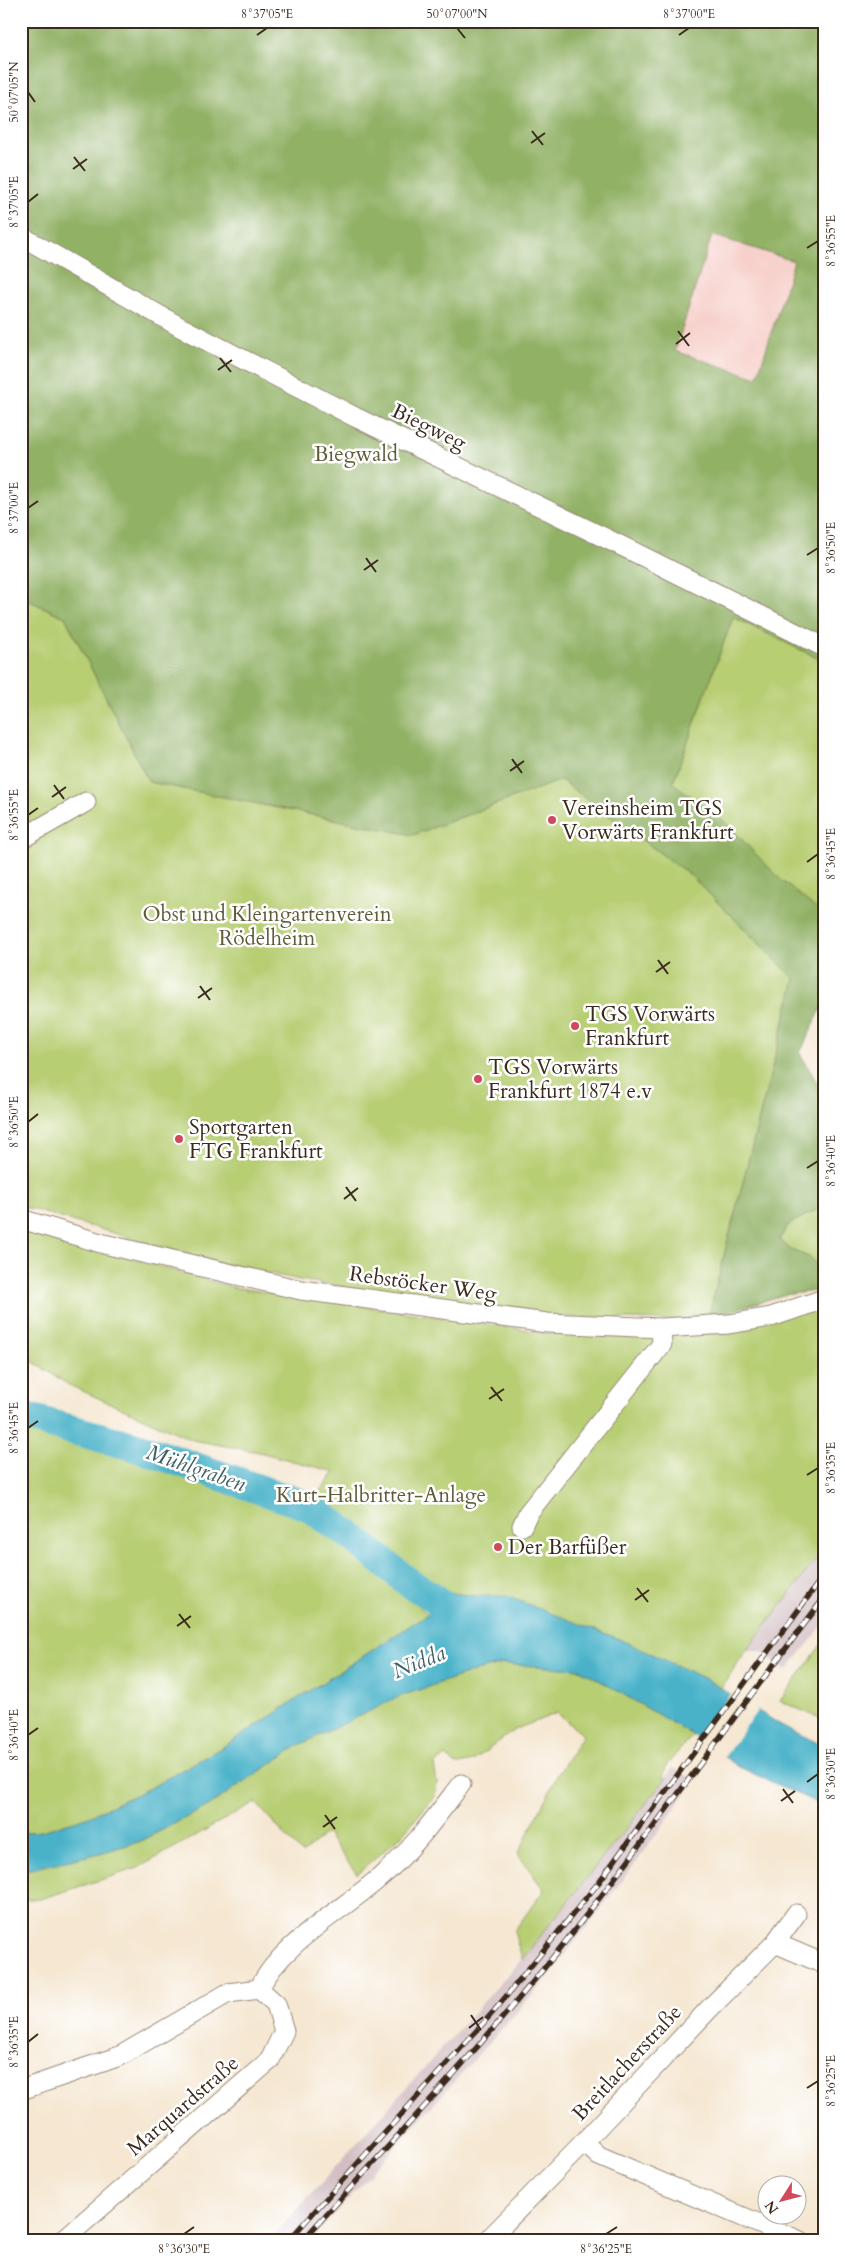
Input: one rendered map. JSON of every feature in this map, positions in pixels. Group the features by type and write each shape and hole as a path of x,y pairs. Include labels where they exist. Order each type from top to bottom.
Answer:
{"street":[{"name":"Biegweg","path":"21,236 180,327 356,417 824,647"},
{"path":"21,839 86,802"},
{"name":"Rebstöcker Weg","path":"21,1219 104,1244 301,1290 547,1323 661,1328 729,1324 771,1317 824,1299"},
{"path":"522,1526 528,1513 662,1344 661,1328"},
{"path":"21,2090 120,2056 228,1992 259,1989 266,1973 283,1954 380,1878 399,1859 424,1833 461,1784"},
{"name":"Breitlacherstraße","path":"487,2241 584,2142 709,2008 775,1943 796,1914"},
{"path":"775,1943 824,1964"},
{"name":"Marquardstraße","path":"62,2241 270,2060 284,2031 276,2004 259,1989"},
{"path":"584,2142 600,2156 800,2241"}],"shaded area":[{"path":"711,234 794,261 758,378 675,352"},
{"path":"824,1549 824,1624 787,1670 761,1651 746,1651"},
{"path":"673,1768 695,1780 643,1853 544,1982 310,2241 269,2241 522,1959"}],"green space":[{"name":"Biegwald","path":"21,21 824,21 824,661 733,617 673,783 723,820 782,881 824,915 824,1003 800,1053 824,1095 824,1206 789,1224 779,1239 791,1250 811,1258 824,1273 824,1290 783,1295 708,1318 795,979 690,875 561,780 413,835 149,782 65,617 21,597","holes":["712,235 794,261 757,378 675,351"]},
{"name":"Obst und Kleingartenverein Rödelheim","path":"21,597 65,617 149,782 413,835 561,780 690,875 795,979 708,1318 688,1321 534,1316 300,1280 206,1260 21,1206"},
{"path":"733,617 824,661 824,915 782,881 673,783"},
{"path":"824,1206 824,1273 811,1258 791,1250 779,1240 789,1224"},
{"name":"Kurt-Halbritter-Anlage","path":"21,1227 232,1287 549,1333 652,1337 824,1303 824,1549 746,1651 721,1688 704,1678 474,1596 446,1592 348,1534 308,1506 335,1472 259,1452 193,1440 69,1385 21,1354"},
{"path":"21,1429 136,1462 297,1503 428,1614 228,1744 150,1788 87,1817 42,1831 21,1833"},
{"path":"824,1641 824,1720 780,1701"},
{"path":"503,1664 580,1669 693,1735 667,1764 663,1777 666,1778 522,1959 514,1931 544,1890 518,1854 558,1774 583,1735 557,1713 514,1730 473,1761 456,1765 446,1756 434,1765 437,1783 435,1796 400,1837 357,1874 326,1833 302,1854 255,1802 138,1868 40,1899 21,1899 21,1871 96,1854 141,1841 208,1806 299,1745 400,1696 472,1672"}],"water":[{"name":"Nidda","path":"446,1592 474,1596 506,1596 619,1639 704,1678 781,1725 824,1746 824,1806 739,1767 693,1735 580,1669 503,1664 472,1672 401,1696 299,1745 208,1806 141,1841 96,1854 21,1871 21,1833 42,1831 87,1817 150,1788 228,1744 428,1614 435,1598"}],"pier":[{"path":"732,1692 759,1708 723,1759 697,1740"}],"waterway":[{"name":"Mühlgraben","path":"21,1416 140,1448 308,1506 348,1534 412,1585 435,1598 463,1629"}],"railway":[{"path":"288,2241 495,2010 599,1882 824,1575"},
{"path":"302,2241 395,2140 545,1967 616,1876 824,1598"}],"place":[{"name":"Vereinsheim TGS Vorwärts Frankfurt","path":"552,820"},
{"name":"TGS Vorwärts Frankfurt","path":"575,1026"},
{"name":"TGS Vorwärts Frankfurt 1874 e.v","path":"478,1079"},
{"name":"Sportgarten FTG Frankfurt","path":"179,1139"},
{"name":"Der Barfüßer","path":"498,1547"}]}
